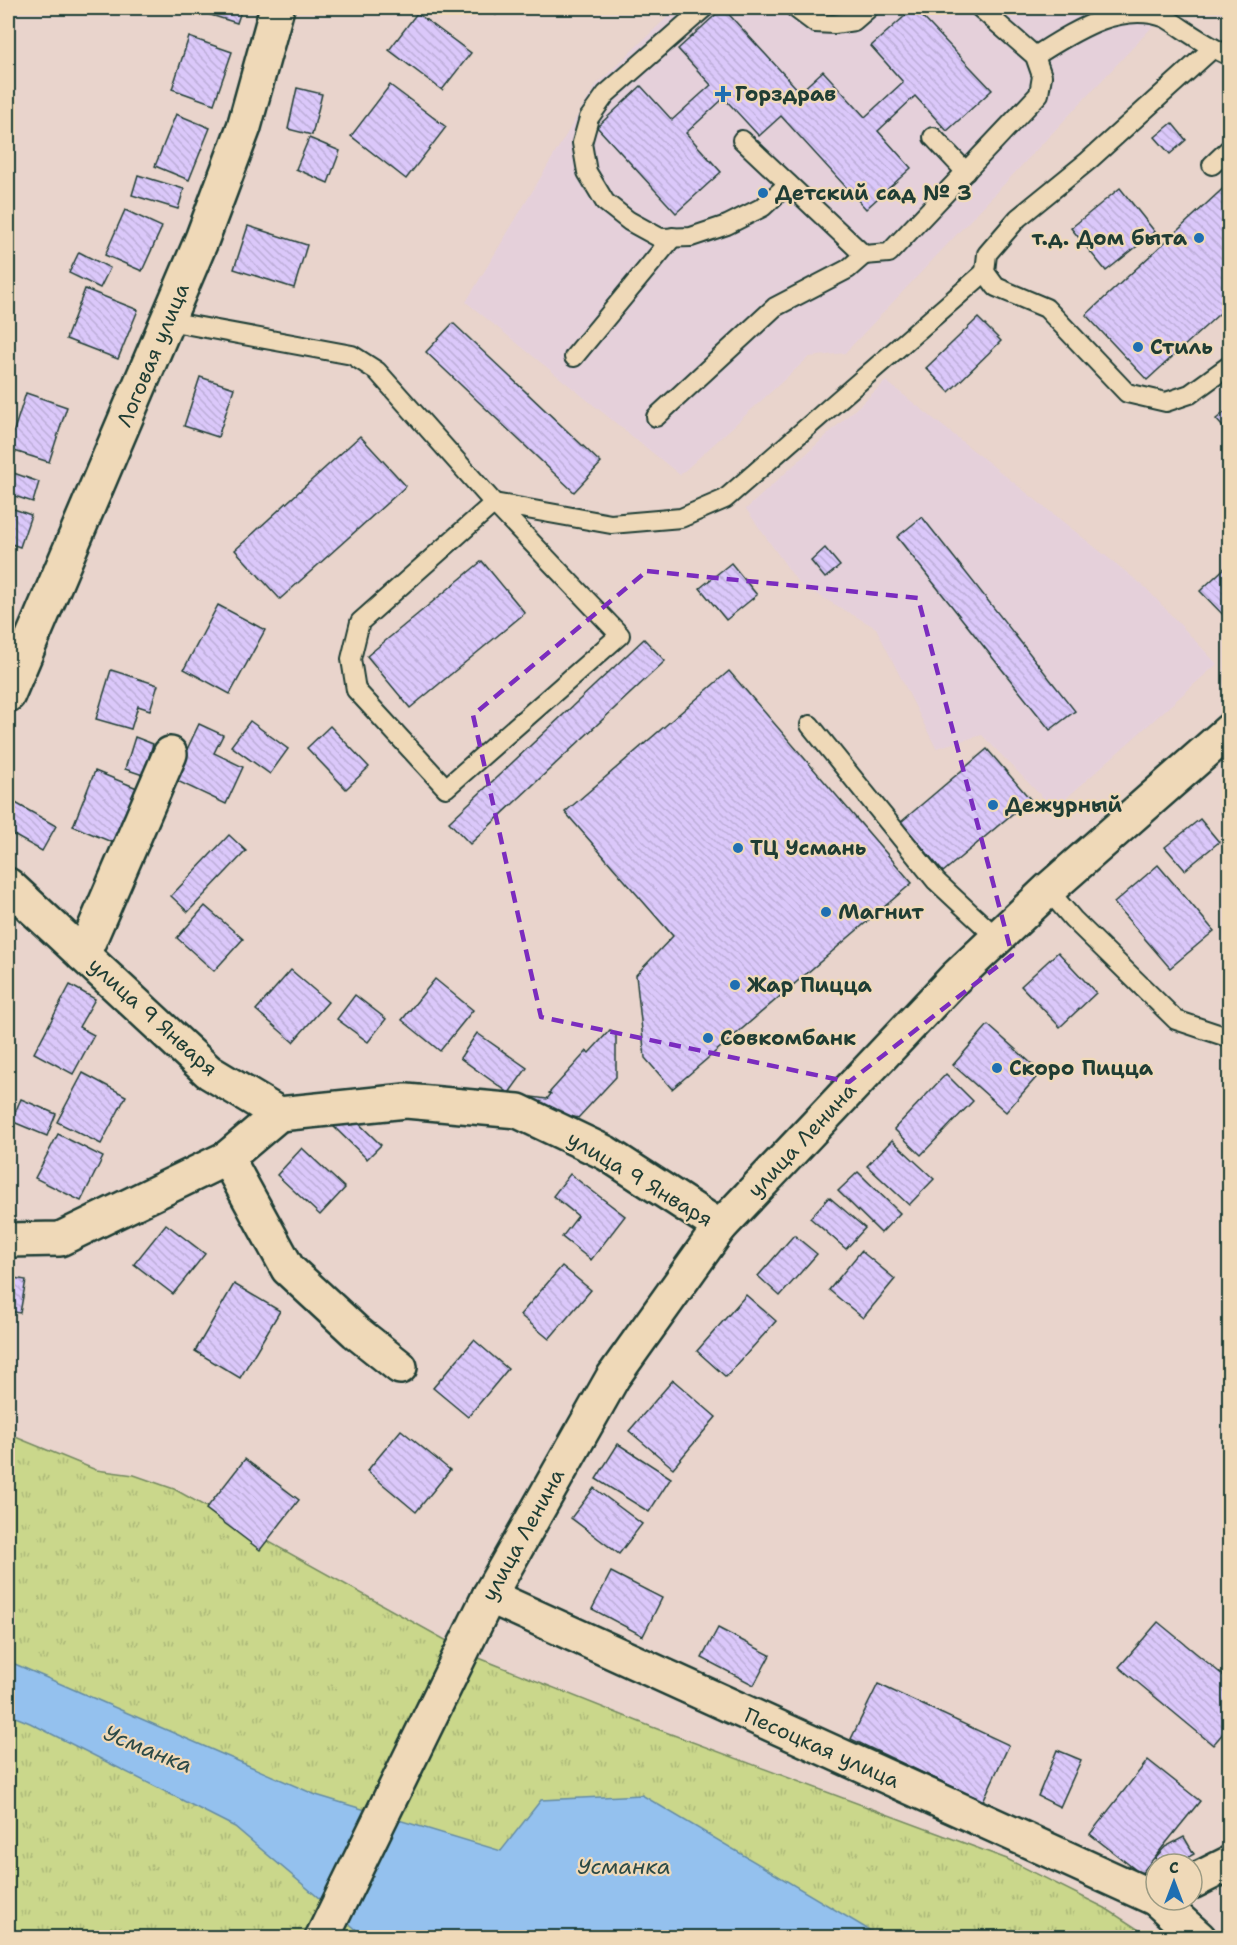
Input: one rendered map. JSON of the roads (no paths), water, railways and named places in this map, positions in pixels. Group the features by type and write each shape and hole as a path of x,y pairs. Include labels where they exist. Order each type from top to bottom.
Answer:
{"street":[{"name":"Логовая улица","path":"8,694 168,321 244,127 277,8"},
{"name":"улица Ленина","path":"322,1938 489,1596 613,1377 720,1227 955,978 1048,890 1230,730"},
{"name":"улица 9 Января","path":"83,955 170,754"},
{"name":"улица 9 Января","path":"8,885 209,1072 279,1114 406,1101 518,1111 606,1153 720,1227"},
{"path":"8,1240 60,1239 227,1158 279,1114"},
{"path":"227,1158 288,1269 356,1332 400,1366"},
{"name":"Песоцкая улица","path":"489,1596 1144,1894"},
{"path":"1204,1876 1230,1863"},
{"name":"Песоцкая улица","path":"1169,1912 1199,1938"}],"lane":[{"path":"704,8 606,94 589,118 582,143 587,172 605,202 629,221 660,238 691,237 727,225 763,207 788,184"},
{"path":"795,8 815,23 834,24 854,21 869,8"},
{"path":"656,417 775,307 848,269 864,255 889,254 1039,94 1042,76 1035,56 980,8"},
{"path":"1035,56 1101,15 1126,8 1163,16 1212,49 1230,56"},
{"path":"1212,49 1088,161 1018,218 987,254 985,272 996,287 1046,308 1127,393 1166,402 1190,394 1230,365"},
{"path":"933,137 966,172"},
{"path":"742,140 864,255"},
{"path":"1212,165 1230,148"},
{"path":"574,357 673,237"},
{"path":"494,503 611,524 681,518 725,498 985,272"},
{"path":"168,321 352,356 377,371 494,503 620,635 446,788 356,690 351,659 360,622 494,503"},
{"path":"810,725 936,881 997,938"},
{"path":"1048,890 1073,919 1176,1020 1230,1038"}],"water":[{"name":"Усманка","path":"8,1661 316,1795 501,1851 541,1800 642,1795 881,1937 365,1937 235,1827 8,1714"}],"place":[{"name":"Горздрав","path":"723,94"},
{"name":"Детский сад № 3","path":"763,193"},
{"name":"т.д. Дом быта","path":"1199,238"},
{"name":"Стиль","path":"1138,347"},
{"name":"Дежурный","path":"993,805"},
{"name":"ТЦ Усмань","path":"738,848"},
{"name":"Магнит","path":"826,912"},
{"name":"Жар Пицца","path":"735,985"},
{"name":"Совкомбанк","path":"708,1038"},
{"name":"Скоро Пицца","path":"997,1068"}]}
